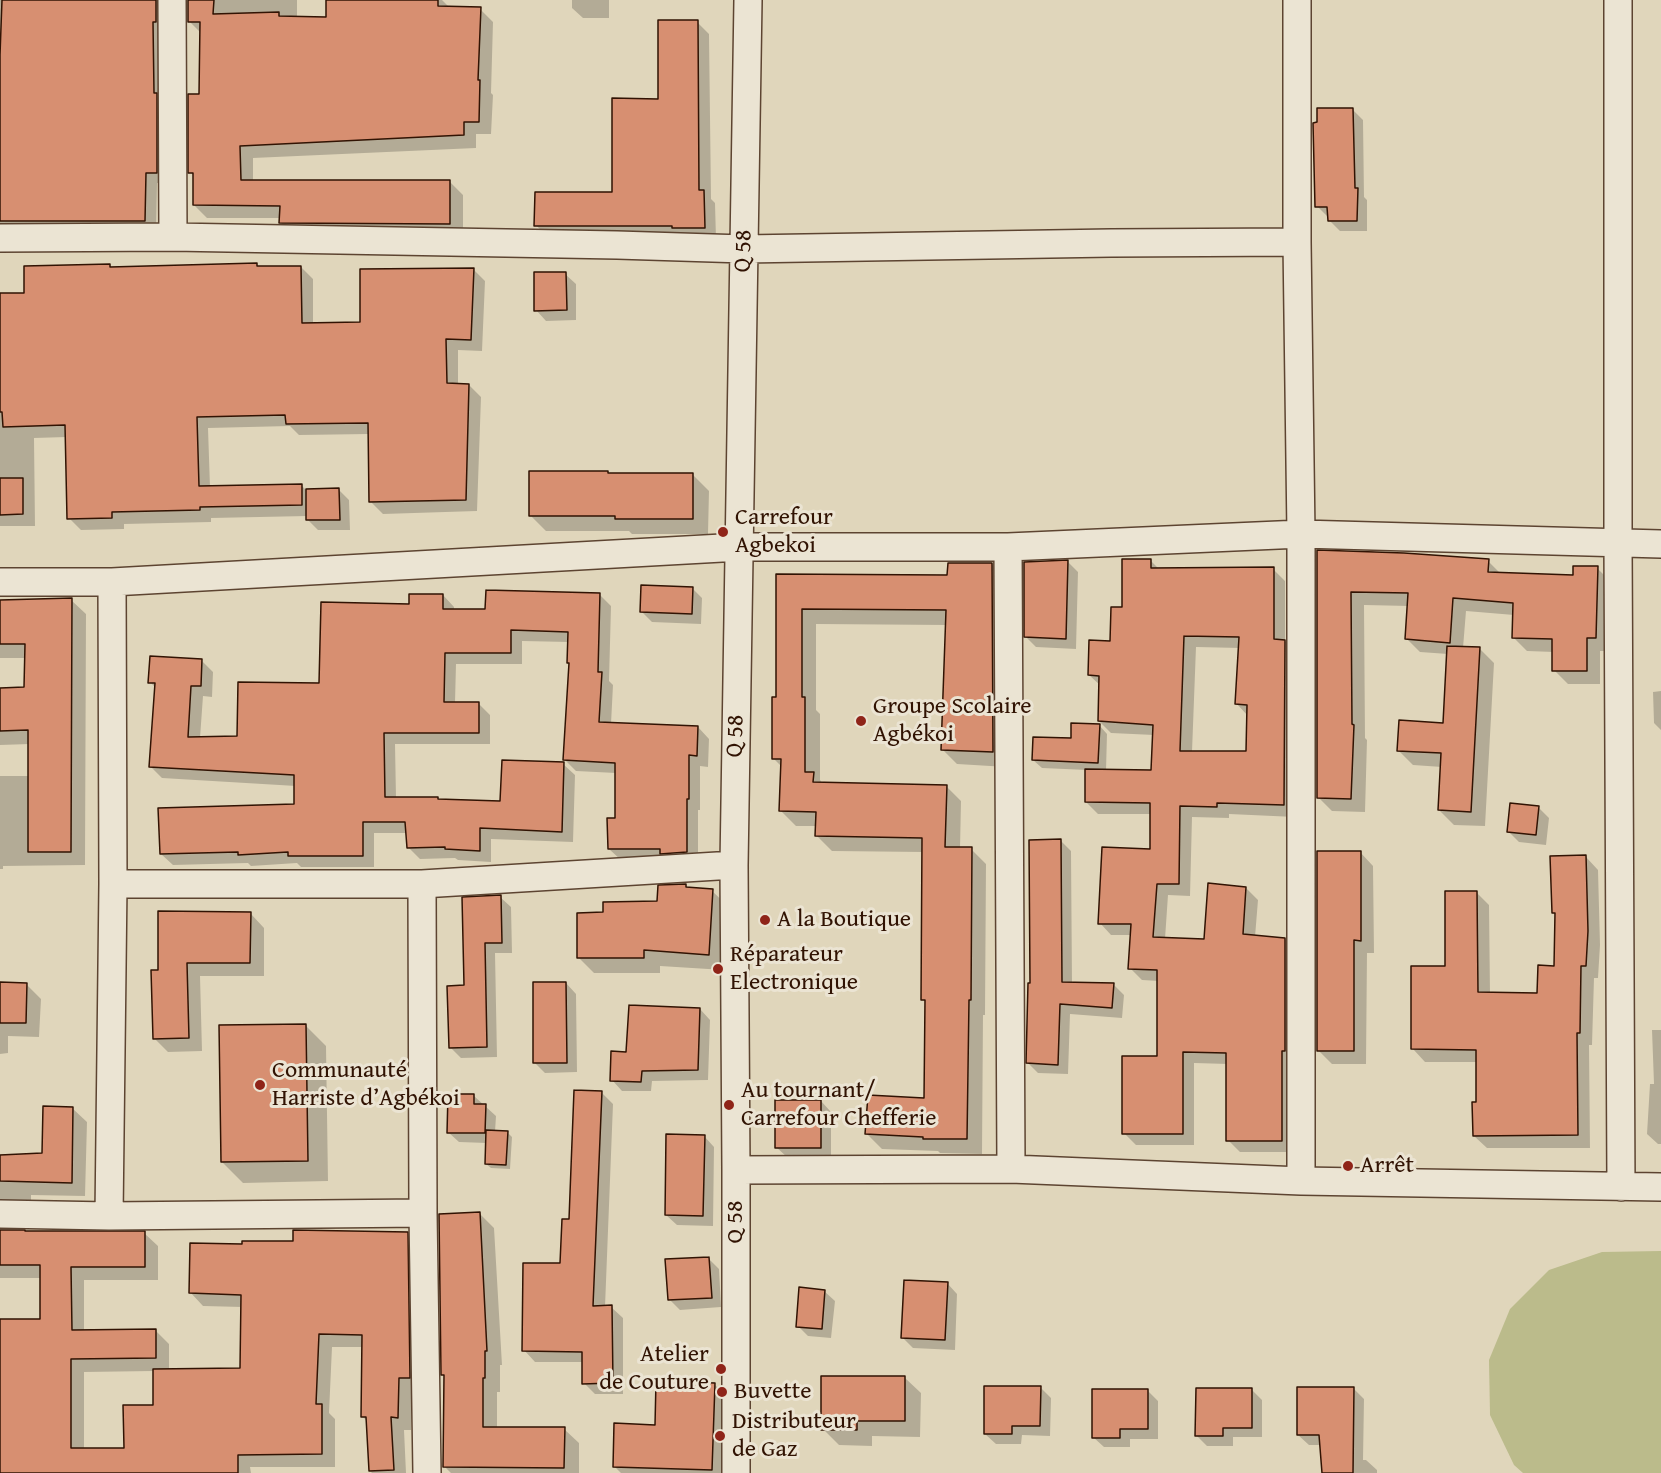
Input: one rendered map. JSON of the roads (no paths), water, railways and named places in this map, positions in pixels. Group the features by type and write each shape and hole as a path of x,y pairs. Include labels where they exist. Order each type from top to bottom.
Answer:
{"street":[{"path":"172,0 173,237"},
{"name":"Q 58","path":"736,1473 734,865 748,0"},
{"path":"1297,0 1297,242 1301,534 1301,1181"},
{"path":"1618,0 1621,1187"},
{"path":"0,238 173,237 744,249 1297,242"},
{"path":"0,582 112,582 740,547 1008,547 1301,534 1661,544"},
{"path":"1008,547 1011,1169"},
{"path":"109,1216 113,884 112,582"},
{"path":"113,884 422,884 734,865"},
{"path":"422,884 427,1473"},
{"path":"736,1170 1011,1169 1301,1181 1661,1187"},
{"path":"0,1214 109,1216 423,1213"}],"place":[{"name":"Carrefour Agbekoi","path":"723,532"},
{"name":"Groupe Scolaire Agbékoi","path":"861,721"},
{"name":"A la Boutique","path":"765,920"},
{"name":"Réparateur Electronique","path":"718,969"},
{"name":"Communauté Harriste d’Agbékoi","path":"260,1085"},
{"name":"Au tournant/ Carrefour Chefferie","path":"729,1105"},
{"name":"Arrêt","path":"1348,1166"},
{"name":"Atelier de Couture","path":"721,1369"},
{"name":"Buvette","path":"722,1392"},
{"name":"Distributeur de Gaz","path":"720,1436"}]}
